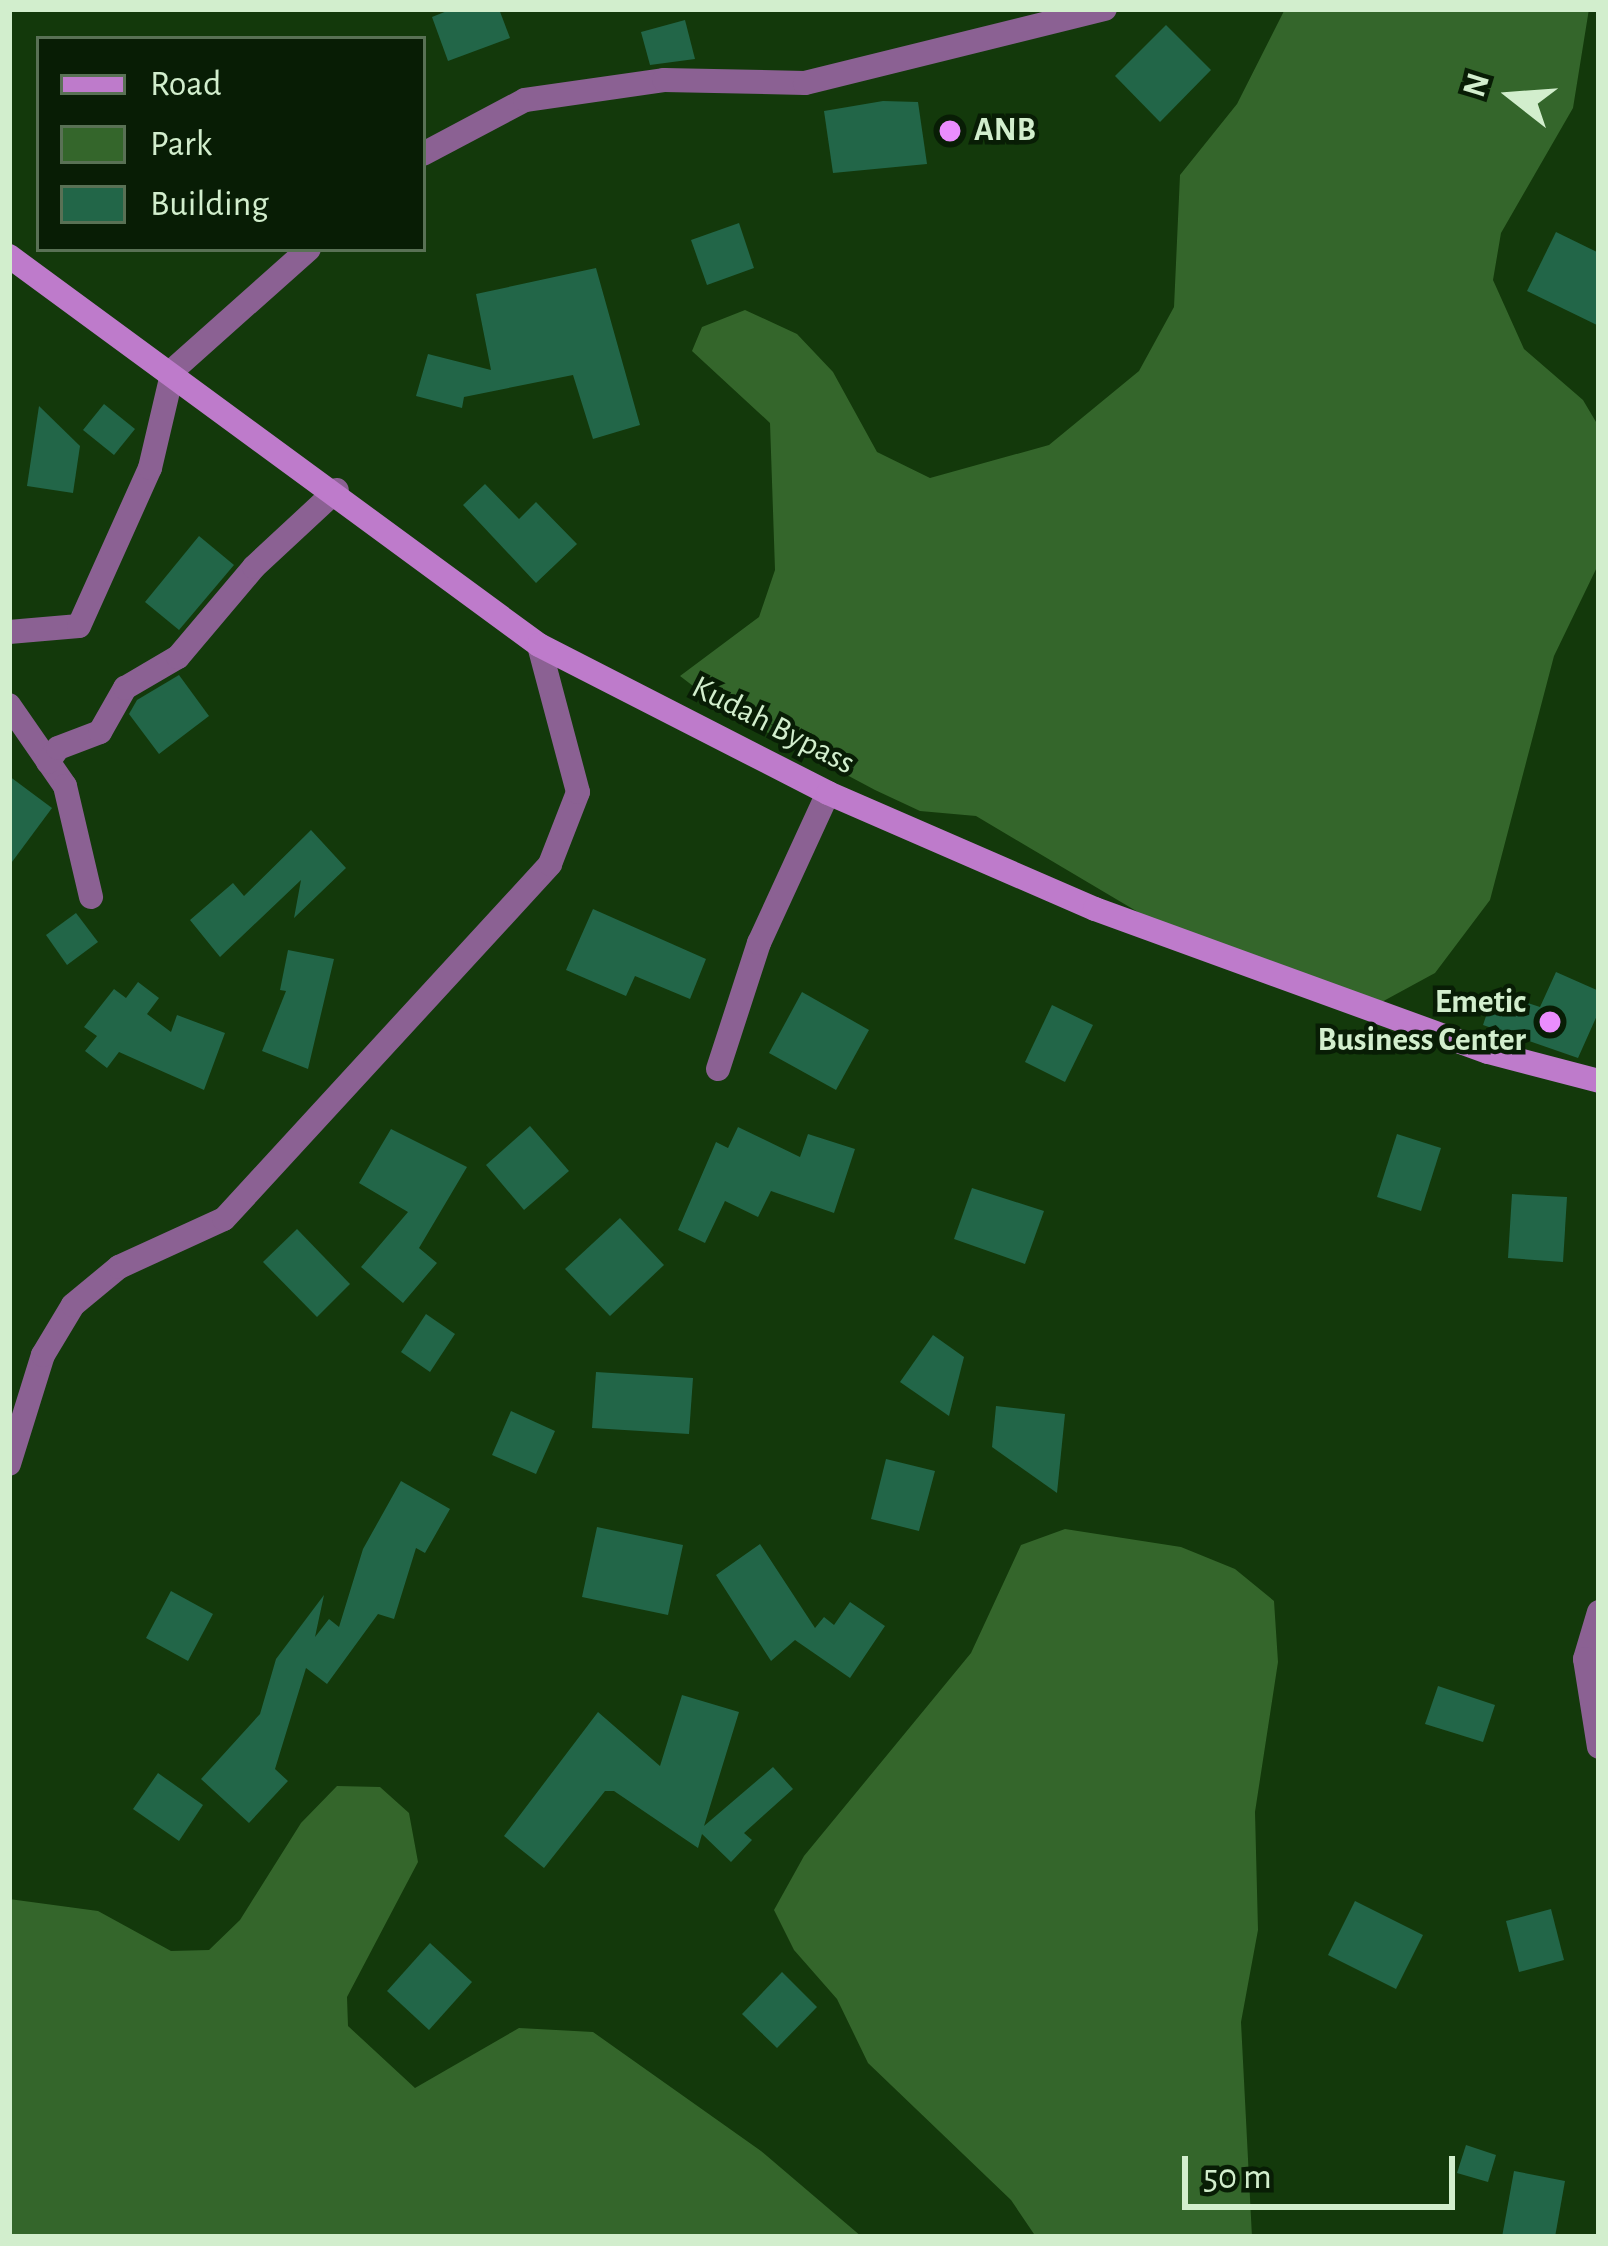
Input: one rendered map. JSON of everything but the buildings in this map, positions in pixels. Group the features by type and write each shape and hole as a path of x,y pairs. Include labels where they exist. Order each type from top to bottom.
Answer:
{"street":[{"path":"426,152 525,100 664,80 805,83 1105,9"},
{"path":"9,632 79,626 150,468 173,370 306,252"},
{"name":"Kudah Bypass","path":"9,256 337,490 539,645 828,794 1095,909 1487,1052 1599,1081"},
{"path":"48,762 58,748 100,732 124,688 178,657 254,567 337,490"},
{"path":"9,1464 43,1355 74,1305 119,1267 224,1220 550,864 578,792 539,645"},
{"path":"9,705 64,786 91,897"},
{"path":"718,1070 759,943 828,794"},
{"path":"1599,1612 1586,1659 1599,1747"}],"green space":[{"path":"1285,9 1589,9 1573,108 1501,233 1493,280 1524,349 1583,400 1599,427 1599,563 1554,656 1490,900 1435,973 1378,1004 1148,918 976,816 920,811 875,790 723,709 680,676 759,617 775,570 770,423 692,351 702,327 745,310 797,334 833,372 877,452 930,478 1049,445 1139,371 1174,307 1180,175 1237,104"},
{"path":"1065,1529 1181,1547 1235,1569 1274,1601 1278,1662 1255,1812 1258,1930 1241,2022 1252,2237 1036,2237 1011,2200 868,2063 837,1999 794,1950 774,1910 804,1856 971,1653 1021,1545"},
{"path":"337,1786 380,1787 409,1813 418,1862 347,1997 348,2026 415,2088 519,2028 593,2032 761,2151 862,2237 9,2236 9,1899 98,1911 171,1951 209,1950 240,1920 301,1823"}],"place":[{"name":"ANB","path":"950,131"},
{"name":"Emetic Business Center","path":"1550,1022"}]}
